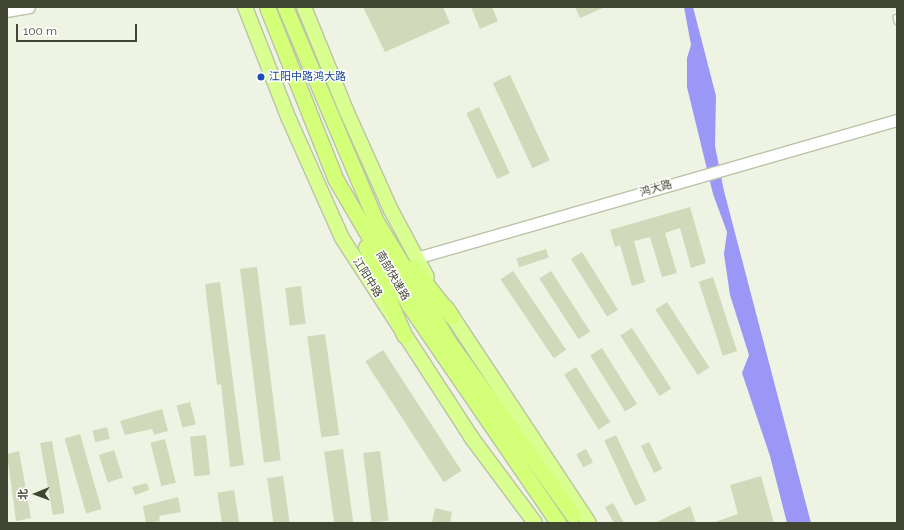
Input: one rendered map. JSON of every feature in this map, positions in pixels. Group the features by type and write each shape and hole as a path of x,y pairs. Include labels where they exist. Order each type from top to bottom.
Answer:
{"highway":[{"name":"南部快速路","path":"267,7 336,180 409,305 558,523"},
{"name":"南部快速路","path":"284,7 376,221 450,344 573,515"},
{"path":"336,180 404,335"},
{"path":"376,221 452,316"}],"main road":[{"name":"江阳中路","path":"244,7 289,119 342,238 471,437 535,523"},
{"path":"304,7 346,110 416,258 452,316 589,523"}],"street":[{"path":"7,11 29,7"},
{"name":"鸿大路","path":"416,258 897,120"}],"shaded area":[{"path":"684,7 693,7 716,96 715,146 724,191 811,523 787,523 770,456 742,373 749,355 730,295 724,254 727,232 713,194 687,87 687,58 691,45"}],"building":[{"path":"363,7 443,7 450,23 385,52"},
{"path":"471,7 492,7 498,21 480,29"},
{"path":"575,7 605,7 580,18"},
{"path":"510,75 550,160 533,168 493,83"},
{"path":"479,107 510,173 497,179 466,113"},
{"path":"690,207 706,263 691,268 680,228 665,233 677,273 662,277 650,237 634,241 645,282 632,286 620,245 615,247 610,230"},
{"path":"546,249 549,258 519,267 517,259"},
{"path":"582,252 618,310 607,317 571,259"},
{"path":"257,267 281,461 264,463 240,269"},
{"path":"513,271 566,350 554,358 501,279"},
{"path":"551,271 590,331 578,339 539,279"},
{"path":"713,277 737,351 723,356 699,282"},
{"path":"220,282 244,465 230,467 221,384 217,385 205,284"},
{"path":"301,286 306,324 290,326 285,288"},
{"path":"667,302 709,367 698,375 655,310"},
{"path":"632,328 671,388 659,396 620,336"},
{"path":"325,334 339,435 321,438 307,337"},
{"path":"602,348 637,404 625,411 590,355"},
{"path":"383,350 461,471 444,482 365,361"},
{"path":"576,367 610,422 599,430 564,374"},
{"path":"190,402 196,424 182,428 176,406"},
{"path":"162,409 168,431 154,435 152,429 125,435 120,421"},
{"path":"107,427 110,439 95,442 92,431"},
{"path":"80,434 101,509 86,513 65,438"},
{"path":"206,435 210,475 194,476 190,437"},
{"path":"616,435 646,500 635,506 604,440"},
{"path":"165,439 176,483 161,486 150,443"},
{"path":"52,441 65,513 53,515 40,443"},
{"path":"649,442 662,469 654,473 641,446"},
{"path":"343,449 353,523 334,523 324,452"},
{"path":"586,449 593,462 583,467 576,454"},
{"path":"114,450 123,478 108,483 99,455"},
{"path":"19,451 31,518 16,521 7,454"},
{"path":"380,451 389,520 372,523 363,453"},
{"path":"283,476 290,523 273,523 267,478"},
{"path":"761,476 774,523 712,523 738,514 730,485"},
{"path":"147,483 149,490 135,495 132,487"},
{"path":"234,490 239,523 222,523 217,493"},
{"path":"178,497 181,512 159,516 160,521 146,523 143,506"},
{"path":"613,503 624,523 614,523 605,507"},
{"path":"690,506 696,523 655,523"},
{"path":"435,508 452,512 450,523 432,523"}],"place":[{"name":"江阳中路鸿大路","path":"261,77"}]}
